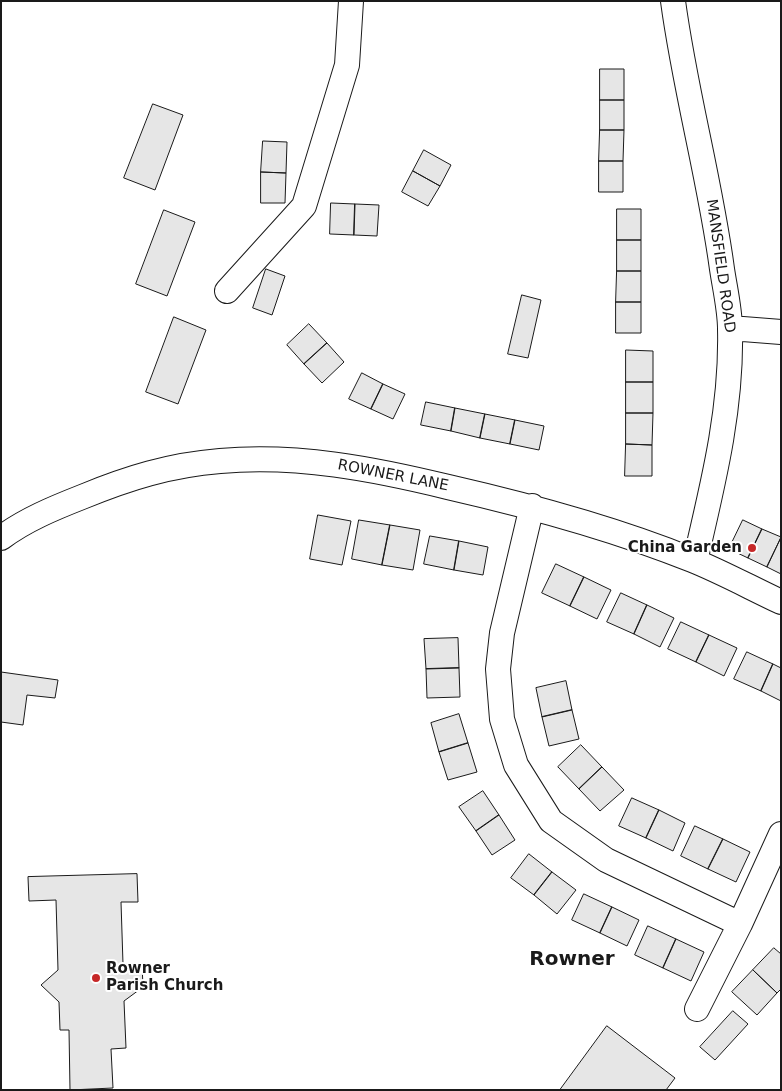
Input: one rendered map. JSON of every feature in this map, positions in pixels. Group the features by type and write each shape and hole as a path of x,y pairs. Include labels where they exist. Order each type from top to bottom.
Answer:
{"street":[{"path":"227,291 304,206 347,65 351,1"},
{"name":"MANSFIELD ROAD","path":"673,1 680,52 717,228 730,328 727,403 717,469 694,561"},
{"path":"730,328 781,332"},
{"name":"ROWNER LANE","path":"1,538 14,528 68,502 149,472 220,461 277,459 321,463 394,474 532,506 694,561 781,602"},
{"path":"532,506 502,633 498,669 502,719 516,764 551,821 606,860 740,924"},
{"path":"697,1009 740,924 781,834"}],"building":[{"path":"600,69 624,69 624,100 600,100"},
{"path":"600,100 624,100 624,130 600,130"},
{"path":"153,104 183,115 155,190 124,178"},
{"path":"600,130 624,130 623,161 599,161"},
{"path":"263,141 287,142 286,173 261,172"},
{"path":"424,150 451,165 440,186 413,171"},
{"path":"599,161 623,161 623,192 599,192"},
{"path":"413,171 440,186 428,206 402,192"},
{"path":"261,172 286,173 285,203 261,203"},
{"path":"331,203 355,204 354,235 330,234"},
{"path":"355,204 379,205 377,236 354,235"},
{"path":"617,209 641,209 641,240 617,240"},
{"path":"164,210 195,222 167,296 136,284"},
{"path":"617,240 641,240 641,271 617,271"},
{"path":"266,269 285,276 272,315 253,308"},
{"path":"617,271 641,271 641,302 616,302"},
{"path":"522,295 541,300 528,358 508,354"},
{"path":"616,302 641,302 641,333 616,333"},
{"path":"174,317 206,330 178,404 146,392"},
{"path":"309,324 327,343 304,364 287,345"},
{"path":"327,343 344,362 322,383 304,364"},
{"path":"626,350 653,351 653,382 626,382"},
{"path":"362,373 383,384 371,409 349,399"},
{"path":"626,382 653,382 653,413 626,413"},
{"path":"383,384 405,394 393,419 371,409"},
{"path":"426,402 455,408 451,431 421,425"},
{"path":"455,408 485,414 480,438 451,431"},
{"path":"626,413 653,413 652,445 626,444"},
{"path":"485,414 515,420 510,444 480,438"},
{"path":"515,420 544,426 539,450 510,444"},
{"path":"626,444 652,445 652,476 625,476"},
{"path":"318,515 351,521 342,565 310,559"},
{"path":"359,520 390,525 382,565 352,559"},
{"path":"743,520 762,529 748,558 729,549"},
{"path":"390,525 420,530 413,570 382,565"},
{"path":"762,529 781,537 767,567 748,558"},
{"path":"430,536 459,541 454,570 424,564"},
{"path":"781,538 781,574 767,567"},
{"path":"459,541 488,547 483,575 454,570"},
{"path":"556,564 584,577 570,606 542,593"},
{"path":"584,577 611,590 597,619 570,606"},
{"path":"621,593 647,605 634,634 607,622"},
{"path":"647,605 674,618 660,647 634,634"},
{"path":"681,622 709,635 696,662 668,649"},
{"path":"709,635 737,648 724,676 696,662"},
{"path":"458,638 459,668 426,669 424,639"},
{"path":"747,652 773,664 761,691 734,679"},
{"path":"773,664 781,668 781,701 761,691"},
{"path":"459,668 460,697 427,698 426,669"},
{"path":"1,672 58,680 55,698 27,695 23,725 1,722"},
{"path":"566,681 572,710 542,717 536,688"},
{"path":"572,710 579,739 549,746 542,717"},
{"path":"459,714 468,743 439,752 431,723"},
{"path":"468,743 477,772 448,780 439,752"},
{"path":"581,745 602,767 579,789 558,767"},
{"path":"602,767 624,790 600,811 579,789"},
{"path":"483,791 499,815 476,831 459,807"},
{"path":"632,798 659,810 646,838 619,826"},
{"path":"659,810 685,823 673,851 646,838"},
{"path":"499,815 515,840 492,855 476,831"},
{"path":"695,826 723,839 708,869 681,856"},
{"path":"723,839 750,852 736,882 708,869"},
{"path":"529,854 552,872 534,895 511,878"},
{"path":"552,872 576,890 557,914 534,895"},
{"name":"Rowner Parish Church","path":"137,874 138,902 121,902 123,964 142,964 143,987 124,1001 126,1048 111,1049 113,1088 70,1090 69,1030 60,1030 59,1002 41,985 58,970 56,900 29,901 28,877"},
{"path":"584,894 612,907 600,933 572,920"},
{"path":"612,907 639,920 627,946 600,933"},
{"path":"648,926 676,939 663,968 635,955"},
{"path":"676,939 704,952 691,981 663,968"},
{"path":"774,948 781,954 781,989 777,993 753,970"},
{"path":"753,970 777,993 757,1015 732,992"},
{"path":"733,1011 748,1024 715,1060 700,1047"},
{"path":"607,1026 675,1078 666,1090 560,1090"}],"place":[{"name":"China Garden","path":"752,548"},
{"name":"Rowner Parish Church","path":"96,978"}],"district":[{"name":"Rowner","path":"572,960"}]}
